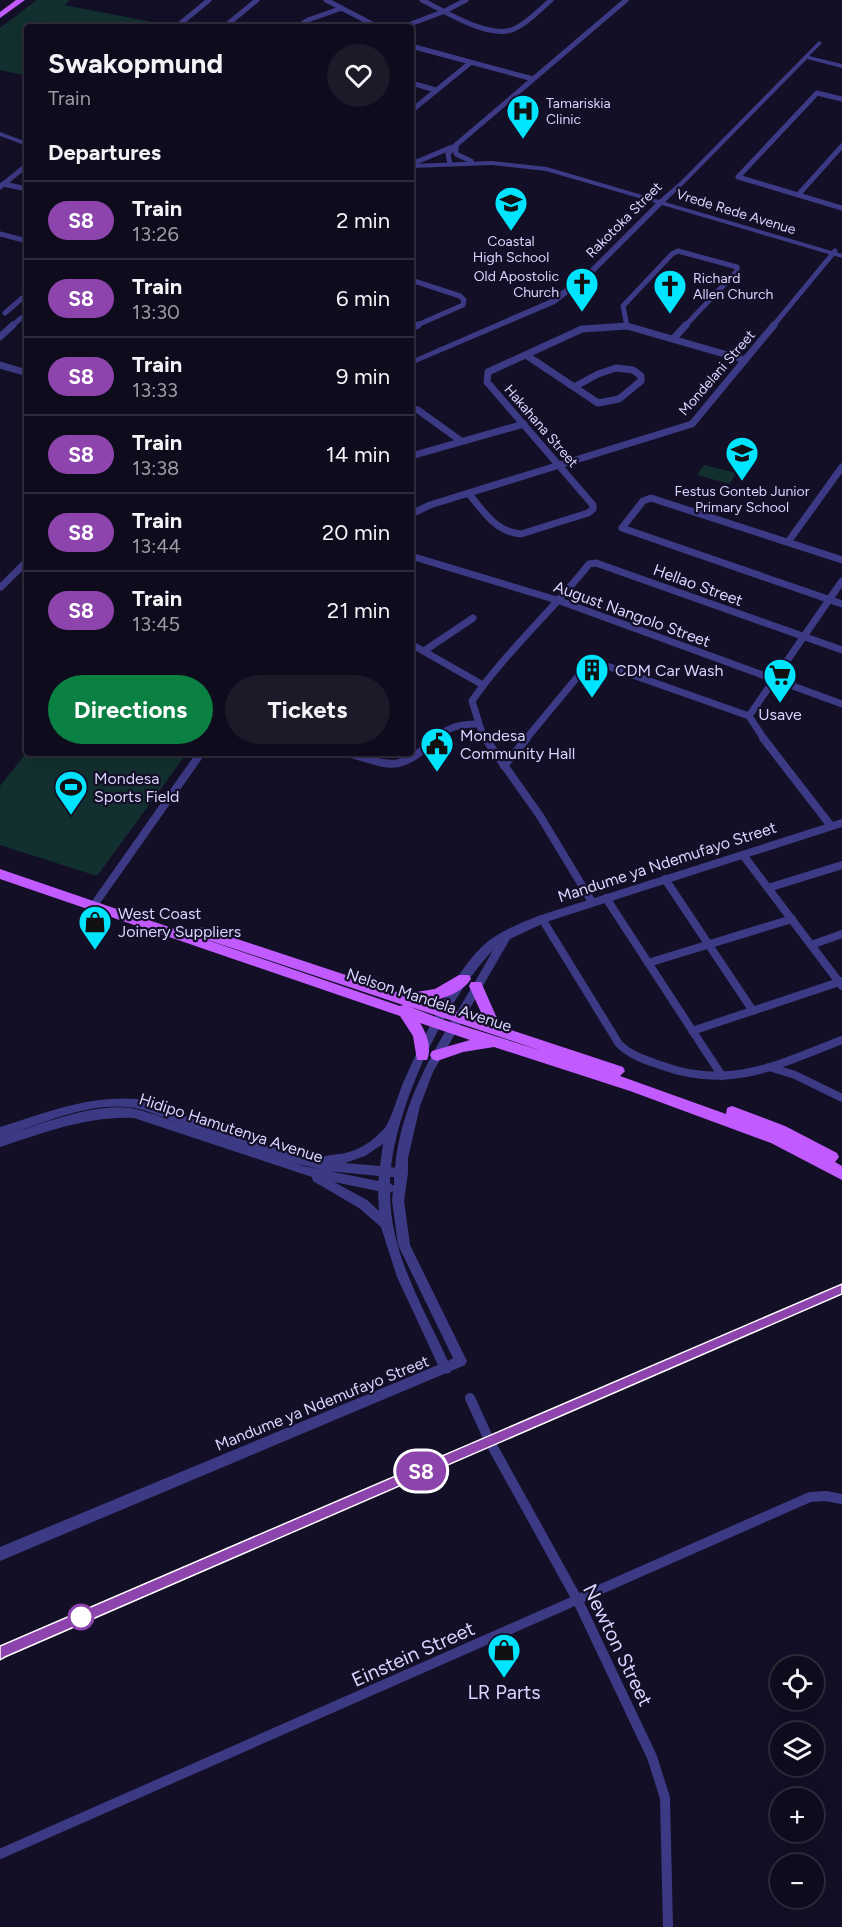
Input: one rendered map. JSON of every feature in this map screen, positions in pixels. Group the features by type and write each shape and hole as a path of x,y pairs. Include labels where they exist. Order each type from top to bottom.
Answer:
{"main road":[{"path":"0,16 21,0"},
{"name":"Nelson Mandela Avenue","path":"0,864 96,901 403,1011 457,1023 780,1130 842,1163"},
{"name":"Nelson Mandela Avenue","path":"0,874 96,901 396,997 441,1019"},
{"path":"396,997 432,997 470,983 503,1038 437,1055"},
{"path":"403,1011 420,1035 422,1056"},
{"name":"Nelson Mandela Avenue","path":"503,1038 776,1139 842,1174"}],"street":[{"path":"180,24 209,0"},
{"path":"228,24 257,0"},
{"path":"326,0 372,24"},
{"path":"422,0 469,23 508,31 516,28 551,0"},
{"path":"411,24 466,0"},
{"path":"449,163 448,154 456,145 626,0"},
{"path":"302,24 342,8"},
{"name":"Rakotoka Street","path":"414,362 552,302 568,292 612,252 819,43"},
{"path":"414,47 533,79"},
{"path":"806,57 842,66"},
{"path":"414,108 470,63"},
{"path":"414,84 436,90"},
{"path":"842,99 817,93 738,177 842,208"},
{"path":"0,134 24,146"},
{"path":"0,140 24,146"},
{"path":"456,145 456,154 471,161"},
{"path":"414,163 440,154 456,145"},
{"path":"798,195 842,146"},
{"name":"Vrede Rede Avenue","path":"449,163 517,162 549,167 838,254"},
{"name":"Vrede Rede Avenue","path":"414,164 509,164 547,169 661,200"},
{"path":"2,185 24,167"},
{"path":"2,185 24,189"},
{"path":"0,234 24,240"},
{"path":"627,326 623,306 672,254 686,251 737,267 737,271 673,339"},
{"name":"Mondelani Street","path":"414,513 430,505 692,424 838,254"},
{"path":"414,281 460,296 464,300 463,304 414,327"},
{"path":"3,313 24,296"},
{"path":"3,313 24,318"},
{"path":"0,337 24,318"},
{"path":"414,320 422,323"},
{"name":"Hakahana Street","path":"469,494 503,532 511,534 521,534 588,513 593,509 593,505 561,466 487,382 488,372 582,329 627,326 745,360"},
{"path":"525,355 573,388 598,403 619,399 641,381 641,376 623,368 614,368 573,388"},
{"path":"0,364 24,372"},
{"path":"414,409 461,441"},
{"path":"414,455 524,424"},
{"path":"788,542 842,467"},
{"path":"842,560 651,498 643,501 622,528 842,604"},
{"name":"August Nangolo Street","path":"414,557 560,601 842,704"},
{"name":"Hellao Street","path":"560,601 589,564 596,563 842,650"},
{"path":"0,588 24,564"},
{"path":"749,716 842,581"},
{"path":"560,601 483,685 472,701 478,724 504,766 540,816 592,902"},
{"path":"424,651 473,618"},
{"path":"414,646 483,685"},
{"path":"504,766 584,669 599,664 749,716"},
{"path":"749,716 751,722 837,825"},
{"path":"357,756 380,764 395,765 410,760 447,728 466,722 478,724"},
{"path":"96,901 199,756"},
{"name":"Mandume ya Ndemufayo Street","path":"446,1369 401,1270 386,1225 384,1187 384,1173 392,1129 422,1056 441,1019 513,931 592,902 837,825"},
{"path":"692,1030 841,983 743,855"},
{"path":"768,888 842,865"},
{"path":"665,879 753,1011"},
{"path":"606,898 722,1076"},
{"path":"542,919 619,1044 627,1052 706,1077 769,1066 842,1040"},
{"path":"648,963 792,920"},
{"path":"811,945 842,934"},
{"name":"Mandume ya Ndemufayo Street","path":"0,1554 461,1362 404,1245 398,1214 406,1136 414,1106 437,1055 457,1023 470,983"},
{"path":"769,1066 842,1098"},
{"name":"Hidipo Hamutenya Avenue","path":"0,1132 98,1103 124,1102 137,1104 281,1155 308,1167 402,1173"},
{"name":"Hidipo Hamutenya Avenue","path":"0,1142 97,1114 134,1113 308,1167 399,1189"},
{"path":"308,1167 365,1153 392,1129"},
{"path":"308,1167 363,1204 386,1225"},
{"name":"Newton Street","path":"470,1398 490,1442 578,1601 652,1757 665,1798 668,1927"},
{"name":"Einstein Street","path":"0,1854 810,1497 826,1496 842,1499"}],"green space":[{"path":"37,0 70,0 64,5 163,24 24,24 24,75 0,70 0,28"},
{"path":"704,465 736,473 730,484 697,475"},
{"name":"Mondesa Sports Field","path":"24,756 185,756 97,876 0,845 0,786"}],"railway":[{"path":"0,1652 842,1290"}],"train":[{"name":"S8","path":"0,1652 842,1290"}],"place":[{"name":"Tamariskia Clinic","path":"523,140"},
{"name":"Coastal High School","path":"511,232"},
{"name":"Old Apostolic Church","path":"582,313"},
{"name":"Richard Allen Church","path":"670,315"},
{"name":"Festus Gonteb Junior Primary School","path":"742,482"},
{"name":"CDM Car Wash","path":"592,699"},
{"name":"Usave","path":"780,704"},
{"name":"Mondesa Community Hall","path":"437,773"},
{"name":"Mondesa Sports Field","path":"71,816"},
{"name":"West Coast Joinery Suppliers","path":"95,951"},
{"name":"LR Parts","path":"504,1679"}]}
